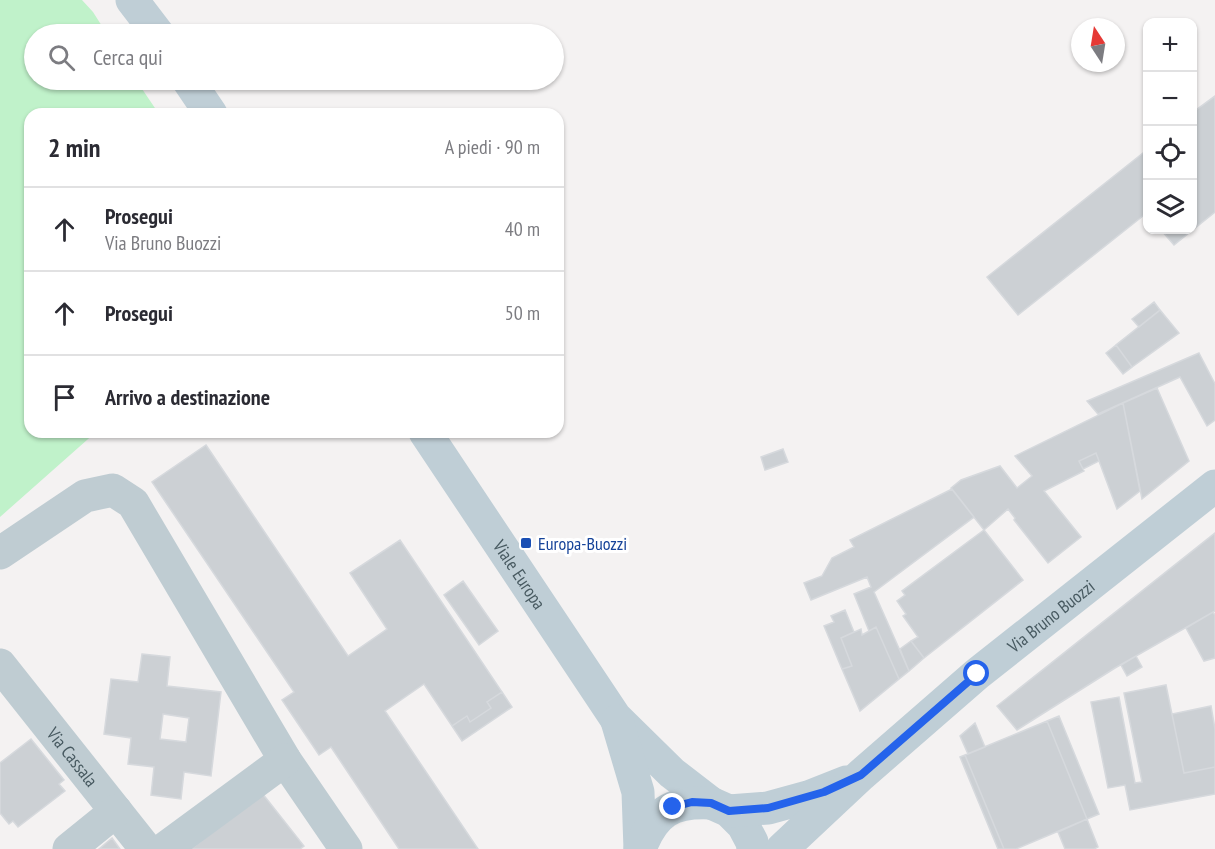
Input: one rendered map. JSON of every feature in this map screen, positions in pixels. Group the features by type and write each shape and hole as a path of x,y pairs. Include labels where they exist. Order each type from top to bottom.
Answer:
{"main road":[{"path":"132,0 150,24"},
{"path":"195,90 207,108"},
{"name":"Viale Europa","path":"429,438 615,717"},
{"name":"Via Bruno Buozzi","path":"861,775 977,674 1215,486"},
{"path":"615,717 672,773 743,825 753,849"},
{"path":"615,717 638,792 640,849"},
{"path":"640,849 646,832 658,818 673,807 692,802 720,807 768,808 824,792 861,775"},
{"path":"782,849 861,775"}],"street":[{"path":"0,553 85,496 113,490 133,503 285,760 346,849"},
{"name":"Via Cassala","path":"0,665 146,849"},
{"path":"164,849 285,760"},
{"path":"69,849 116,812"}],"green space":[{"path":"0,0 82,0 101,24 24,24 24,90 143,90 155,108 24,108 24,438 89,438 0,517"}],"building":[{"path":"1215,96 1215,212 1197,226 1197,126 1197,109"},
{"path":"1143,153 1143,216 1018,315 987,277"},
{"path":"1164,234 1188,234 1174,245"},
{"path":"1154,302 1160,310 1139,327 1132,319"},
{"path":"1160,310 1179,333 1132,367 1116,345"},
{"path":"1116,345 1132,367 1123,374 1106,353"},
{"path":"1199,353 1215,384 1215,420 1207,426 1180,377 1098,414 1087,401"},
{"path":"1157,388 1189,461 1142,499 1123,403"},
{"path":"1123,403 1140,491 1117,509 1096,453 1079,461 1084,471 1044,491 1081,537 1048,563 1008,509 984,530 951,488 961,480 1000,466 1017,488 1032,476 1015,456"},
{"path":"206,445 348,656 387,629 350,573 400,540 502,692 487,702 491,708 470,722 467,716 452,726 424,684 385,711 478,849 399,849 331,747 319,755 282,700 294,692 152,482"},
{"path":"783,449 788,462 765,470 761,457"},
{"path":"1096,453 1099,461 1083,469 1079,461"},
{"path":"952,489 974,517 874,592 909,671 899,679 876,627 869,631 854,594 871,587 867,577 811,600 804,583 822,576 832,558 854,547 850,540"},
{"path":"984,530 1023,580 924,658 911,641 918,637 903,616 906,614 897,601 905,595 902,591"},
{"path":"1215,533 1215,611 1115,668 1017,730 997,706"},
{"path":"463,581 498,631 479,645 444,595"},
{"path":"845,610 854,632 841,638 852,666 842,669 824,626 834,622 831,616"},
{"path":"1213,612 1215,615 1215,658 1204,661 1186,628"},
{"path":"876,627 899,679 860,711 842,669 852,666 841,638 861,629 862,635"},
{"path":"911,641 924,658 909,671 900,649"},
{"path":"142,654 170,657 167,686 221,692 211,776 184,772 181,799 151,795 154,767 128,764 131,738 104,734 111,679 138,682","holes":["163,714 189,718 186,742 160,739"]},
{"path":"1136,656 1142,667 1127,676 1121,665"},
{"path":"1166,685 1184,773 1215,767 1215,794 1130,810 1125,785 1108,788 1091,702 1119,697 1135,783 1142,782 1124,693"},
{"path":"502,692 512,707 462,741 452,726 467,716 470,722 491,708 487,702"},
{"path":"1211,706 1215,729 1215,767 1184,773 1172,714"},
{"path":"1059,716 1099,814 1087,819 1047,721"},
{"path":"1047,721 1087,819 1016,849 1004,849 965,755"},
{"path":"975,723 985,747 968,754 960,736"},
{"path":"31,739 64,780 59,784 65,791 18,827 13,821 9,824 0,813 0,763"},
{"path":"965,755 1004,849 998,849 960,757"},
{"path":"262,793 304,846 300,849 191,849"},
{"path":"1087,819 1098,847 1065,849 1058,832"},
{"path":"112,838 120,849 99,849"}],"place":[{"name":"Europa-Buozzi","path":"526,543"}],"route":[{"path":"673,807 692,802 711,803 729,811 768,808 824,792 861,775 977,674"}]}
